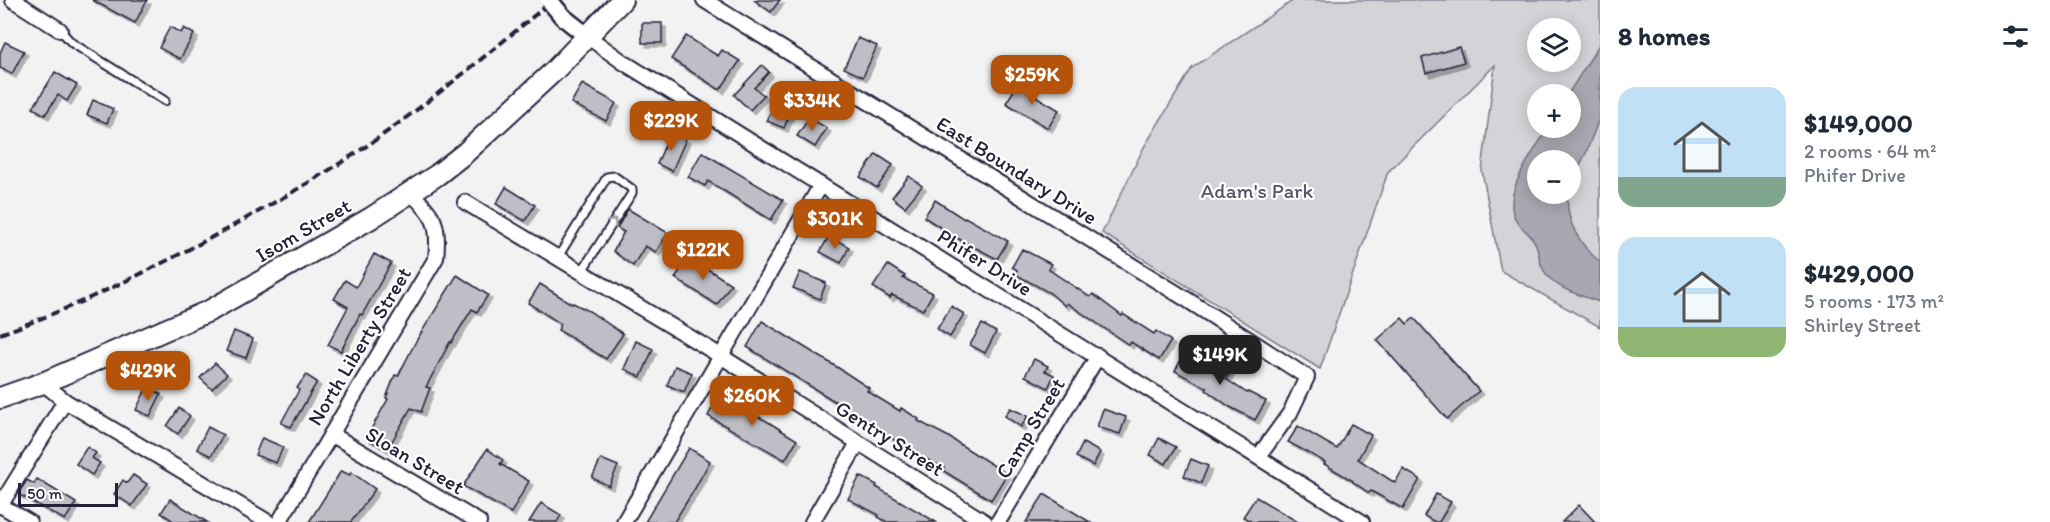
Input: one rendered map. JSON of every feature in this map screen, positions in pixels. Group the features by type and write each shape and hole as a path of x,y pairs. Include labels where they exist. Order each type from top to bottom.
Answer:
{"main road":[{"name":"Isom Street","path":"0,398 43,383 211,310 309,255 410,192 465,153 554,71 622,0"}],"street":[{"path":"13,0 60,30"},
{"path":"549,0 563,17 586,36"},
{"name":"East Boundary Drive","path":"704,0 1185,298 1307,377 1290,413 1260,456"},
{"name":"Phifer Drive","path":"586,36 623,62 1260,456 1362,522"},
{"path":"624,522 821,185"},
{"name":"North Liberty Street","path":"279,522 436,258 439,236 432,214 410,192"},
{"name":"Gentry Street","path":"465,202 722,357 985,522"},
{"name":"Camp Street","path":"998,522 1098,356"},
{"path":"43,383 65,401 267,522"},
{"path":"29,522 0,505 65,401"},
{"name":"Sloan Street","path":"331,434 479,522"},
{"path":"812,522 858,443"}],"lane":[{"path":"60,30 72,43 165,101"},
{"path":"558,257 607,177 614,176 632,189 632,193 582,272"}],"green space":[{"name":"Adam's Park","path":"1294,0 1600,0 1600,327 1501,271 1482,171 1495,65 1388,172 1320,369 1102,233 1144,147 1192,68"}],"shaded area":[{"path":"1600,43 1600,116 1581,163 1581,150 1534,150 1542,138 1581,138 1581,84 1574,84"},
{"path":"1527,162 1527,204 1568,204 1575,231 1586,248 1600,262 1600,302 1559,286 1552,281 1542,267 1534,241 1518,223 1512,209 1512,197"}],"building":[{"path":"92,0 147,0 135,23"},
{"path":"754,0 780,0 771,12"},
{"path":"642,23 662,23 662,43 642,43"},
{"path":"170,27 181,33 184,28 194,34 180,59 159,48"},
{"path":"686,36 718,56 722,50 740,61 720,90 671,59"},
{"path":"858,38 877,46 863,77 844,68"},
{"path":"5,42 24,51 12,74 0,68 0,53"},
{"path":"1459,47 1464,62 1426,73 1422,58"},
{"path":"762,65 769,72 754,88 764,95 750,110 734,95"},
{"path":"55,72 77,85 67,101 58,95 45,115 33,108"},
{"path":"582,84 616,103 606,121 571,103"},
{"path":"1017,85 1059,110 1048,128 1006,103"},
{"path":"777,97 794,104 784,128 767,121"},
{"path":"93,100 113,109 107,123 87,115"},
{"path":"809,118 827,128 815,147 797,136"},
{"path":"670,133 686,139 672,171 657,164"},
{"path":"702,152 783,200 771,220 708,181 705,186 688,177"},
{"path":"876,154 893,165 877,188 860,177"},
{"path":"909,176 922,186 905,207 892,197"},
{"path":"506,187 535,205 525,221 496,204"},
{"path":"935,200 964,219 965,217 1008,241 997,259 955,237 924,217"},
{"path":"628,209 668,233 656,252 645,246 633,266 613,251 624,232 617,228"},
{"path":"829,236 849,247 841,263 820,252"},
{"path":"1022,249 1051,264 1048,269 1090,297 1093,294 1122,316 1123,314 1154,334 1156,331 1171,341 1159,360 1131,342 1129,345 1067,303 1065,306 1050,293 1015,274 1017,270 1012,267"},
{"path":"374,254 391,263 341,351 328,345 348,307 334,299 345,280 356,287"},
{"path":"689,257 731,284 717,305 675,278"},
{"path":"888,265 905,276 903,278 933,293 923,310 892,295 890,298 873,287"},
{"path":"800,272 826,283 820,299 793,288"},
{"path":"457,275 488,295 477,312 472,309 450,342 426,387 430,388 421,412 411,408 387,450 366,438 388,399 386,398 395,375 398,376 416,341"},
{"path":"540,284 572,304 589,311 623,334 606,359 558,330 561,324 528,303"},
{"path":"951,306 964,314 950,337 937,329"},
{"path":"1402,318 1407,324 1414,318 1479,391 1447,419 1377,340"},
{"path":"762,321 869,388 867,391 900,411 901,408 919,419 918,421 947,436 1007,474 991,500 942,470 944,468 914,453 886,433 747,347"},
{"path":"982,324 996,332 985,353 970,345"},
{"path":"234,331 253,339 246,358 226,351"},
{"path":"636,341 653,349 641,377 624,369"},
{"path":"1185,352 1219,370 1223,365 1231,371 1226,379 1247,393 1266,401 1255,420 1230,407 1206,390 1207,388 1175,371"},
{"path":"1034,359 1048,366 1045,371 1054,375 1048,388 1025,376"},
{"path":"215,363 227,374 212,389 200,378"},
{"path":"675,366 692,373 684,392 667,385"},
{"path":"306,375 317,382 291,427 281,423 299,390 297,388"},
{"path":"147,387 161,394 150,416 136,410"},
{"path":"720,393 737,403 736,406 765,420 797,440 785,460 708,416"},
{"path":"179,408 190,416 178,434 167,426"},
{"path":"1010,408 1028,416 1021,427 1005,416"},
{"path":"1103,409 1126,417 1120,434 1097,427"},
{"path":"1351,424 1371,435 1358,459 1395,483 1403,469 1420,479 1403,509 1371,491 1369,493 1324,464 1325,462 1288,442 1298,426 1337,449"},
{"path":"208,427 223,435 211,456 197,449"},
{"path":"262,438 283,447 276,463 255,455"},
{"path":"1159,438 1176,447 1166,464 1150,455"},
{"path":"1083,443 1100,452 1093,466 1076,457"},
{"path":"87,447 96,453 92,458 100,463 92,475 76,464"},
{"path":"689,448 710,461 694,490 674,522 645,522"},
{"path":"487,449 503,460 500,464 529,481 511,513 463,486"},
{"path":"601,459 618,466 609,486 592,478"},
{"path":"1191,459 1208,466 1201,483 1184,476"},
{"path":"341,471 350,475 351,472 375,489 351,522 309,522"},
{"path":"133,475 147,484 132,506 114,494 123,480 127,483"},
{"path":"860,476 936,522 887,522 878,517 879,515 848,499"},
{"path":"37,479 76,503 65,520 18,494 27,480 34,484"},
{"path":"1044,494 1090,522 1026,522"},
{"path":"1436,494 1451,502 1439,522 1424,516"},
{"path":"1256,497 1298,522 1252,522 1243,517"},
{"path":"170,499 207,522 175,522 161,513"},
{"path":"541,503 561,515 557,522 529,522"},
{"path":"1579,505 1595,522 1562,522"}],"railway":[{"path":"0,334 87,299 143,272 227,229 318,177 418,109 553,0"}]}
